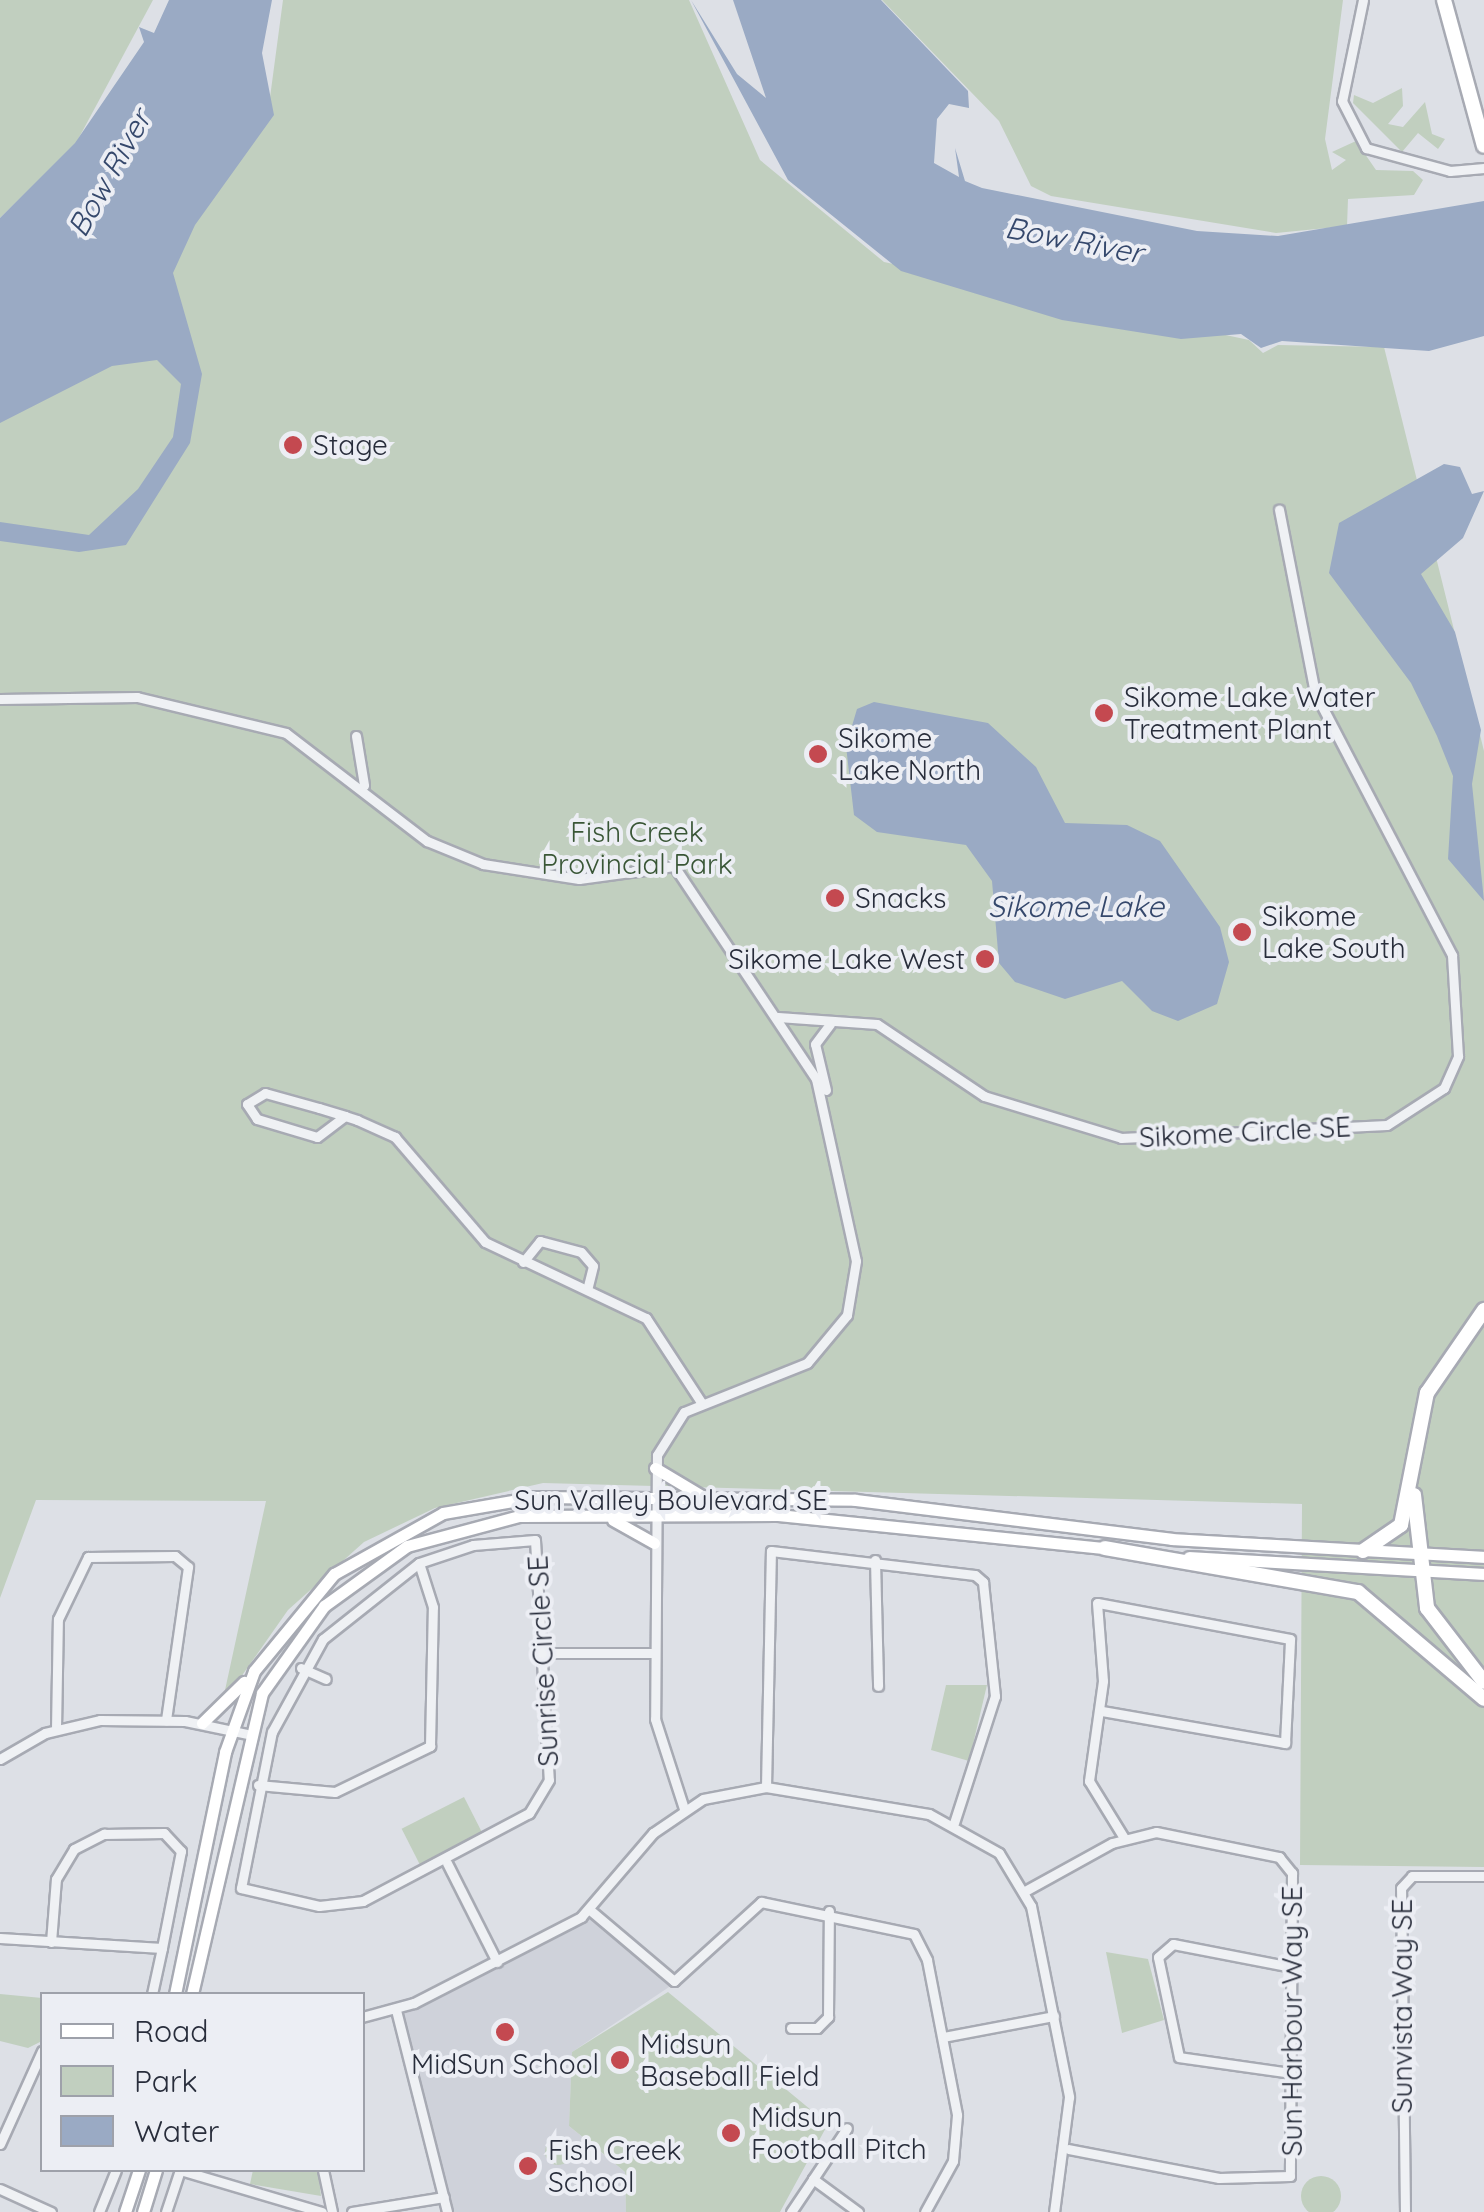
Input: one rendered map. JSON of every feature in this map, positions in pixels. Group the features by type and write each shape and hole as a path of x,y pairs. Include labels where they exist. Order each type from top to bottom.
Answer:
{"highway":[{"path":"1444,0 1483,142"},
{"path":"1363,1551 1401,1525 1434,1378 1484,1310"},
{"path":"1412,1464 1420,1562 1437,1628 1484,1682"},
{"path":"1104,1548 1358,1592 1484,1699"}],"main road":[{"path":"656,1468 671,1485 716,1499"},
{"name":"Sun Valley Boulevard SE","path":"183,1992 230,1730 254,1671 321,1586 424,1520 518,1499 855,1500 1363,1551 1484,1574"},
{"path":"594,1515 654,1543"},
{"name":"Sun Valley Boulevard SE","path":"183,1992 247,1734 287,1650 372,1565 466,1524 594,1515 864,1518 1104,1548 1420,1562 1484,1558"},
{"path":"202,1723 254,1671"},
{"path":"125,2212 138,2172"},
{"path":"143,2212 155,2172"}],"street":[{"path":"1363,0 1346,68 1344,118 1366,148 1450,172 1484,168"},
{"name":"Sikome Circle SE","path":"775,1015 877,1024 984,1096 1122,1138 1386,1126 1444,1088 1458,1056 1452,955 1314,693 1279,508"},
{"path":"0,698 137,697 286,733 441,850 482,864 580,879 674,866 827,1098"},
{"path":"356,736 368,792"},
{"path":"684,1808 660,1752 654,1653 656,1468 667,1431 701,1402 800,1366 847,1314 856,1261 815,1044 834,1022"},
{"path":"346,1116 317,1138 256,1119 247,1104 263,1092 346,1116 404,1144 468,1227 523,1262 588,1286 659,1330 701,1402"},
{"path":"523,1262 540,1241 581,1252 592,1265 588,1286"},
{"name":"Sunrise Circle SE","path":"535,1540 544,1794 506,1831 447,1863 352,1904 248,1893 240,1879 258,1785 301,1668 348,1612 419,1563 473,1544 535,1540"},
{"path":"56,1728 58,1619 88,1556 174,1556 188,1567 166,1720"},
{"path":"766,1788 768,1556 875,1560 983,1582 994,1707 954,1823"},
{"path":"875,1560 878,1686"},
{"path":"258,1785 335,1792 430,1746 433,1607 419,1563"},
{"path":"1102,1711 1285,1743 1290,1639 1099,1601 1102,1711 1089,1781 1124,1838"},
{"path":"542,1653 654,1653"},
{"path":"301,1668 326,1679"},
{"path":"0,1759 56,1728 166,1720 202,1723 247,1734"},
{"path":"365,2016 396,2010 497,1962 590,1910 684,1808 766,1788 954,1823 999,1853 1025,1891 1054,2016 1070,2148 1054,2212"},
{"name":"Sun Harbour Way SE","path":"1025,1891 1124,1838 1182,1833 1287,1862 1291,2074 1285,2180 1219,2178 1070,2148"},
{"path":"51,1942 56,1879 69,1854 104,1834 164,1834 182,1851 152,1992"},
{"path":"447,1863 497,1962"},
{"name":"Sunvista Way SE","path":"1405,2212 1401,1888 1412,1876 1484,1876"},
{"path":"590,1910 674,1981 756,1904 830,1911 914,1934 943,2037 956,2146 925,2212"},
{"path":"791,2028 817,2028 828,2017 830,1911"},
{"path":"0,1938 162,1948"},
{"path":"1291,1967 1172,1944 1158,1954 1179,2057 1291,2074"},
{"path":"396,2010 447,2212"},
{"path":"943,2037 1054,2016"},
{"path":"0,2144 40,2055"},
{"path":"791,2212 847,2128"},
{"path":"99,2212 115,2172"},
{"path":"166,2212 179,2172"},
{"path":"187,2172 322,2212"},
{"path":"324,2172 332,2212"},
{"path":"813,2179 858,2212"},
{"path":"0,2189 51,2212"},
{"path":"352,2212 444,2197"}],"shaded area":[{"name":"MidSun School","path":"590,1910 678,1981 572,2052 569,2126 625,2172 626,2212 447,2212 396,2010"}],"green space":[{"path":"0,0 153,0 75,145 0,218"},
{"name":"Fish Creek Provincial Park","path":"283,0 689,0 760,160 884,262 1249,340 1263,353 1278,345 1384,347 1484,751 1484,1867 1300,1865 1302,1504 543,1483 435,1508 364,1542 288,1610 222,1704 266,1501 36,1500 0,1598 0,369 269,105"},
{"path":"882,0 1343,0 1325,139 1332,170 1346,160 1332,152 1356,141 1376,170 1413,171 1423,180 1414,195 1348,199 1347,226 1276,233 1051,196 1031,186 999,121"},
{"path":"1402,88 1403,106 1388,124 1403,127 1425,102 1432,134 1445,139 1438,149 1418,133 1402,152 1353,103 1354,95 1373,103"},
{"path":"946,1685 987,1685 969,1761 931,1750"},
{"path":"464,1797 483,1834 421,1866 402,1829"},
{"path":"1106,1952 1148,1959 1164,2020 1122,2033"},
{"path":"668,1992 828,2124 780,2212 626,2212 625,2172 594,2146 593,2157 582,2157 590,2143 569,2126 572,2052"},
{"path":"0,1994 40,1998 40,2042 28,2048 0,2041"},
{"path":"558,2139 567,2143 571,2152 567,2161 558,2165 549,2161 545,2152 549,2143"},
{"path":"253,2172 318,2172 321,2196 250,2184"},
{"path":"1313,2177 1329,2177 1340,2188 1340,2204 1331,2213 1311,2213 1302,2204 1302,2188"}],"water":[{"name":"Bow River","path":"169,0 272,0 262,53 274,115 195,225 173,273 202,374 190,443 126,545 79,552 0,541 0,522 89,535 138,489 173,437 181,384 157,360 112,366 0,423 0,218 75,143 144,42 139,27 154,33"},
{"name":"Bow River","path":"691,0 737,74 766,98 733,0 881,0 968,91 969,108 949,104 937,119 934,163 959,177 955,148 965,181 982,188 1197,231 1278,236 1484,201 1484,336 1429,351 1282,341 1261,348 1241,334 1181,339 1062,320 901,271 788,180"},
{"path":"1444,464 1460,467 1472,494 1484,491 1463,538 1421,574 1455,632 1481,730 1472,784 1484,901 1448,859 1453,776 1437,736 1411,683 1329,573 1339,523"},
{"name":"Sikome Lake","path":"874,702 988,723 1036,767 1065,823 1127,825 1160,841 1220,927 1229,962 1217,1004 1178,1021 1152,1011 1122,981 1065,999 1015,982 999,963 992,881 966,845 877,832 854,815 846,746 857,709"}],"place":[{"name":"Stage","path":"293,445"},
{"name":"Sikome Lake Water Treatment Plant","path":"1104,713"},
{"name":"Sikome Lake North","path":"818,754"},
{"name":"Snacks","path":"835,898"},
{"name":"Sikome Lake South","path":"1242,932"},
{"name":"Sikome Lake West","path":"985,959"},
{"name":"MidSun School","path":"505,2032"},
{"name":"Midsun Baseball Field","path":"620,2060"},
{"name":"Midsun Football Pitch","path":"731,2133"},
{"name":"Fish Creek School","path":"528,2166"}]}
